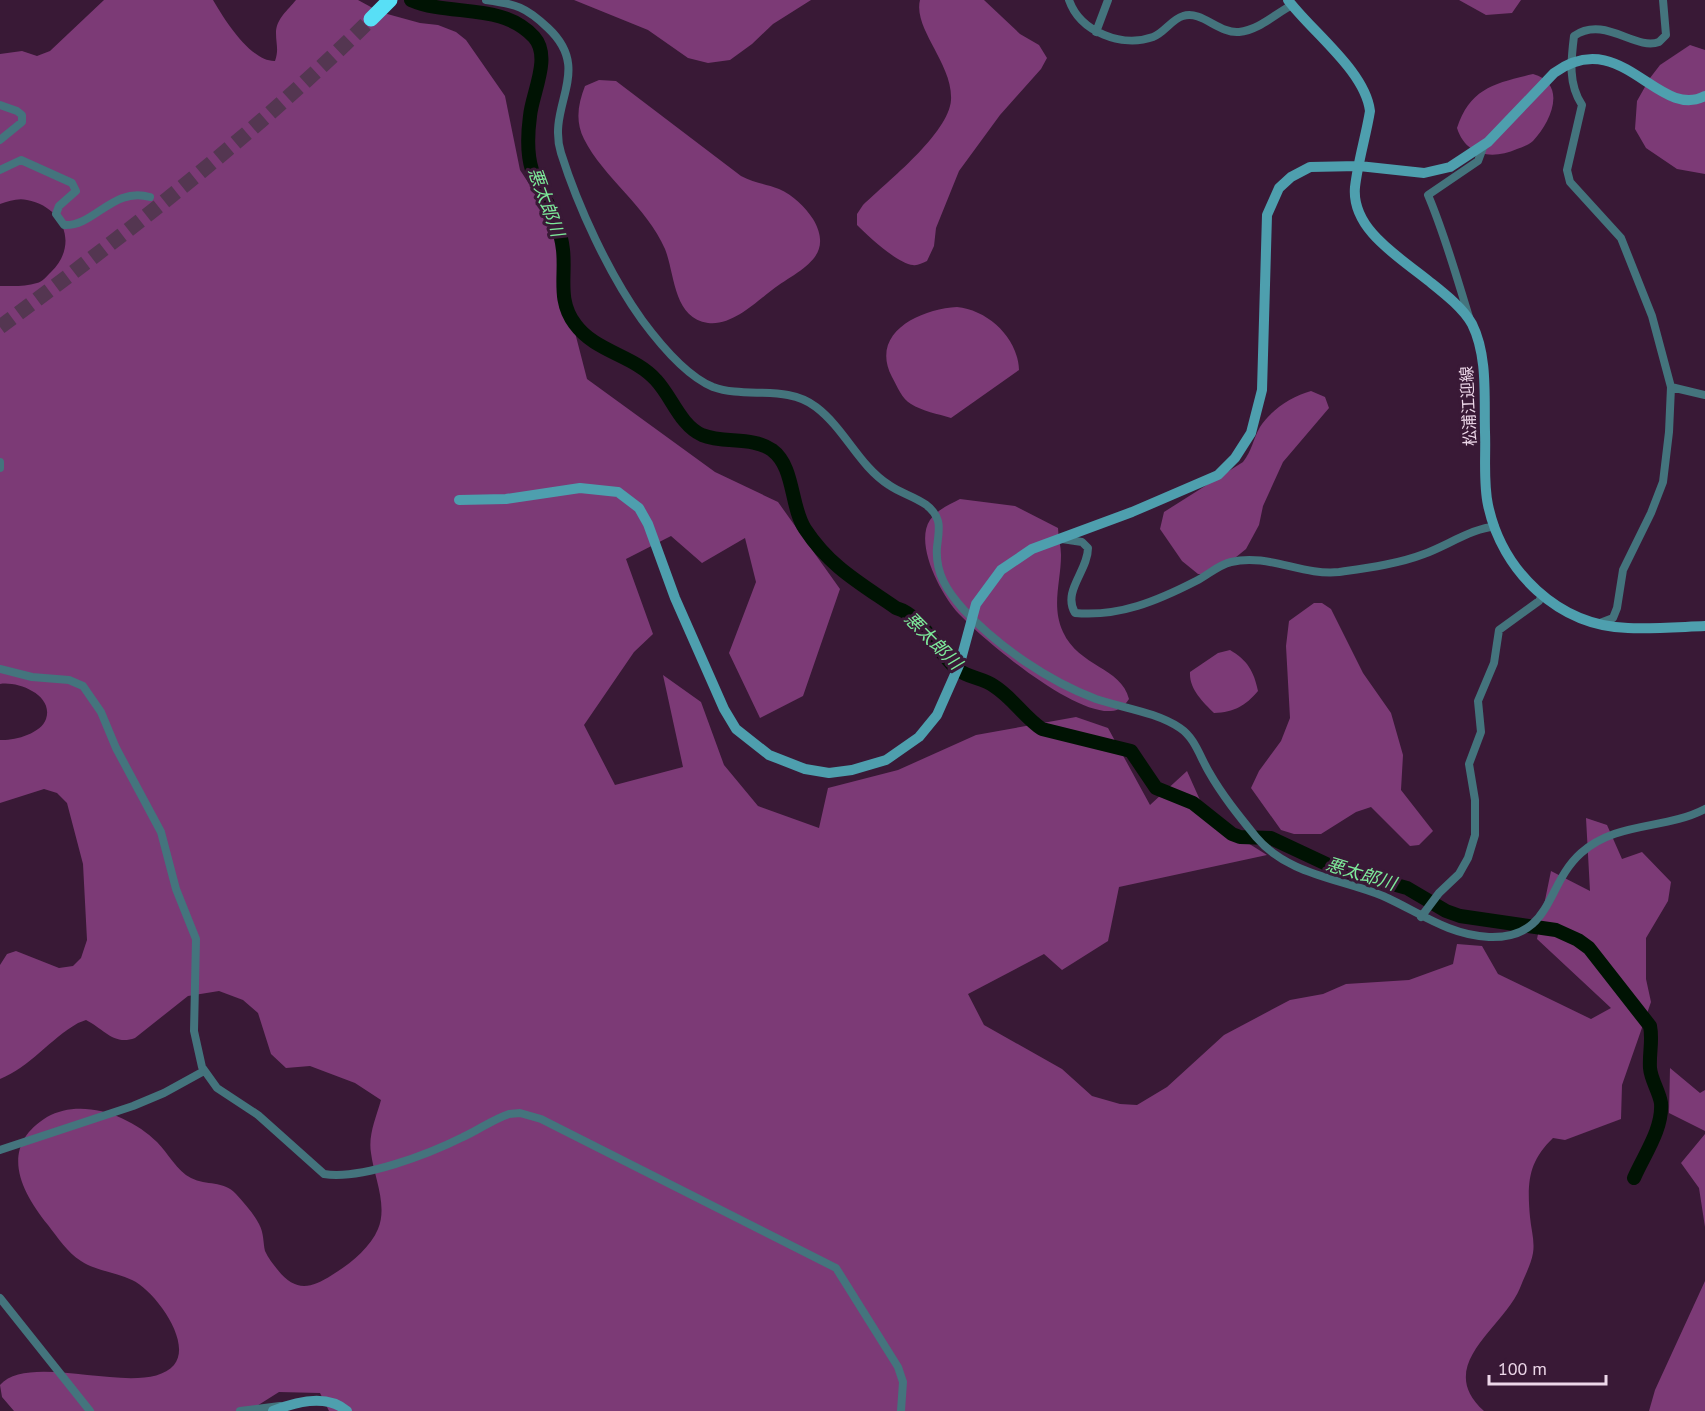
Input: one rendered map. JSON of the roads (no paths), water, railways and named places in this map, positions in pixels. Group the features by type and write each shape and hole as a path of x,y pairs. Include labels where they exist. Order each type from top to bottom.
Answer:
{"highway":[{"path":"383,0 369,17 390,0"}],"street":[{"path":"486,0 524,7 562,41 567,51 566,98 558,123 560,150 594,234 646,325 688,369 717,388 787,395 815,406 833,422 878,476 890,486 921,501 934,513 939,522 936,563 942,581 974,619 1012,651 1071,688 1183,729 1231,806 1271,852 1311,873 1380,895 1457,933 1491,937 1524,932 1542,913 1566,870 1578,855 1599,839 1638,826 1691,816 1705,809"},
{"path":"1070,0 1073,10 1096,32 1109,37 1136,41 1155,37 1181,16 1194,15 1223,29 1237,32 1264,22 1290,3"},
{"path":"1096,32 1107,0"},
{"path":"1598,624 1613,618 1617,609 1623,570 1651,513 1663,482 1671,387 1652,316 1621,238 1570,182 1567,170 1582,105 1574,93 1571,63 1574,36 1582,30 1598,29 1648,43 1659,42 1666,34 1663,0"},
{"name":"松浦江迎線","path":"1290,3 1364,90 1370,111 1355,188 1356,205 1361,220 1380,241 1447,296 1472,324 1484,373 1488,504 1495,527 1522,577 1542,596 1571,614 1598,624 1626,628 1705,626"},
{"path":"459,500 507,499 580,488 618,492 639,508 648,524 675,598 724,709 736,729 769,755 805,769 829,773 852,770 886,760 919,737 937,715 950,691 974,619 976,604 1001,570 1032,549 1218,475 1235,458 1251,433 1262,390 1267,215 1279,188 1291,177 1310,166 1359,166 1424,173 1450,167 1484,145 1554,73 1571,63 1590,59 1612,62 1672,97 1686,102 1705,96"},
{"path":"0,105 17,111 22,115 22,122 0,140"},
{"path":"1472,324 1450,260 1447,239 1428,195 1478,161 1484,145"},
{"path":"0,170 21,160 72,183 76,190 59,206 56,214 64,225 77,222 129,196 150,197"},
{"path":"1671,387 1705,395"},
{"path":"0,462 0,468"},
{"path":"1060,539 1082,542 1088,548 1088,557 1071,594 1070,605 1075,613 1096,615 1137,608 1154,602 1231,562 1262,559 1303,570 1340,572 1407,560 1462,539 1483,526 1495,527"},
{"path":"1421,917 1439,893 1459,873 1468,858 1475,835 1475,800 1469,764 1481,732 1478,700 1494,663 1499,630 1539,601 1542,596"},
{"path":"0,669 32,677 69,680 83,686 101,712 116,748 161,832 176,889 196,939 194,1031 204,1071 217,1088 258,1115 324,1174 335,1176 370,1170 420,1156 450,1144 509,1113 520,1113 542,1119 836,1268 898,1367 903,1382 901,1411"},
{"path":"0,1150 133,1106 164,1093 204,1071"},
{"path":"0,1298 90,1411"},
{"path":"240,1411 294,1402 329,1401 346,1411"},
{"path":"273,1411 294,1402"}],"waterway":[{"name":"悪太郎川","path":"411,0 426,5 491,14 507,19 521,26 534,37 539,45 541,65 531,107 528,135 529,157 532,170 558,228 564,260 564,297 569,315 575,324 593,341 637,365 656,380 682,418 694,430 711,438 747,441 772,450 785,466 800,520 825,554 858,582 896,608 906,612 922,626 957,669 994,686 1042,729 1131,751 1156,788 1193,803 1232,834 1240,837 1271,838 1335,868 1407,888 1446,911 1460,916 1556,930 1589,948 1650,1026 1650,1068 1661,1103 1661,1113 1652,1142 1634,1178"}],"tunnel":[{"path":"0,327 191,180 283,102 371,19"}]}
